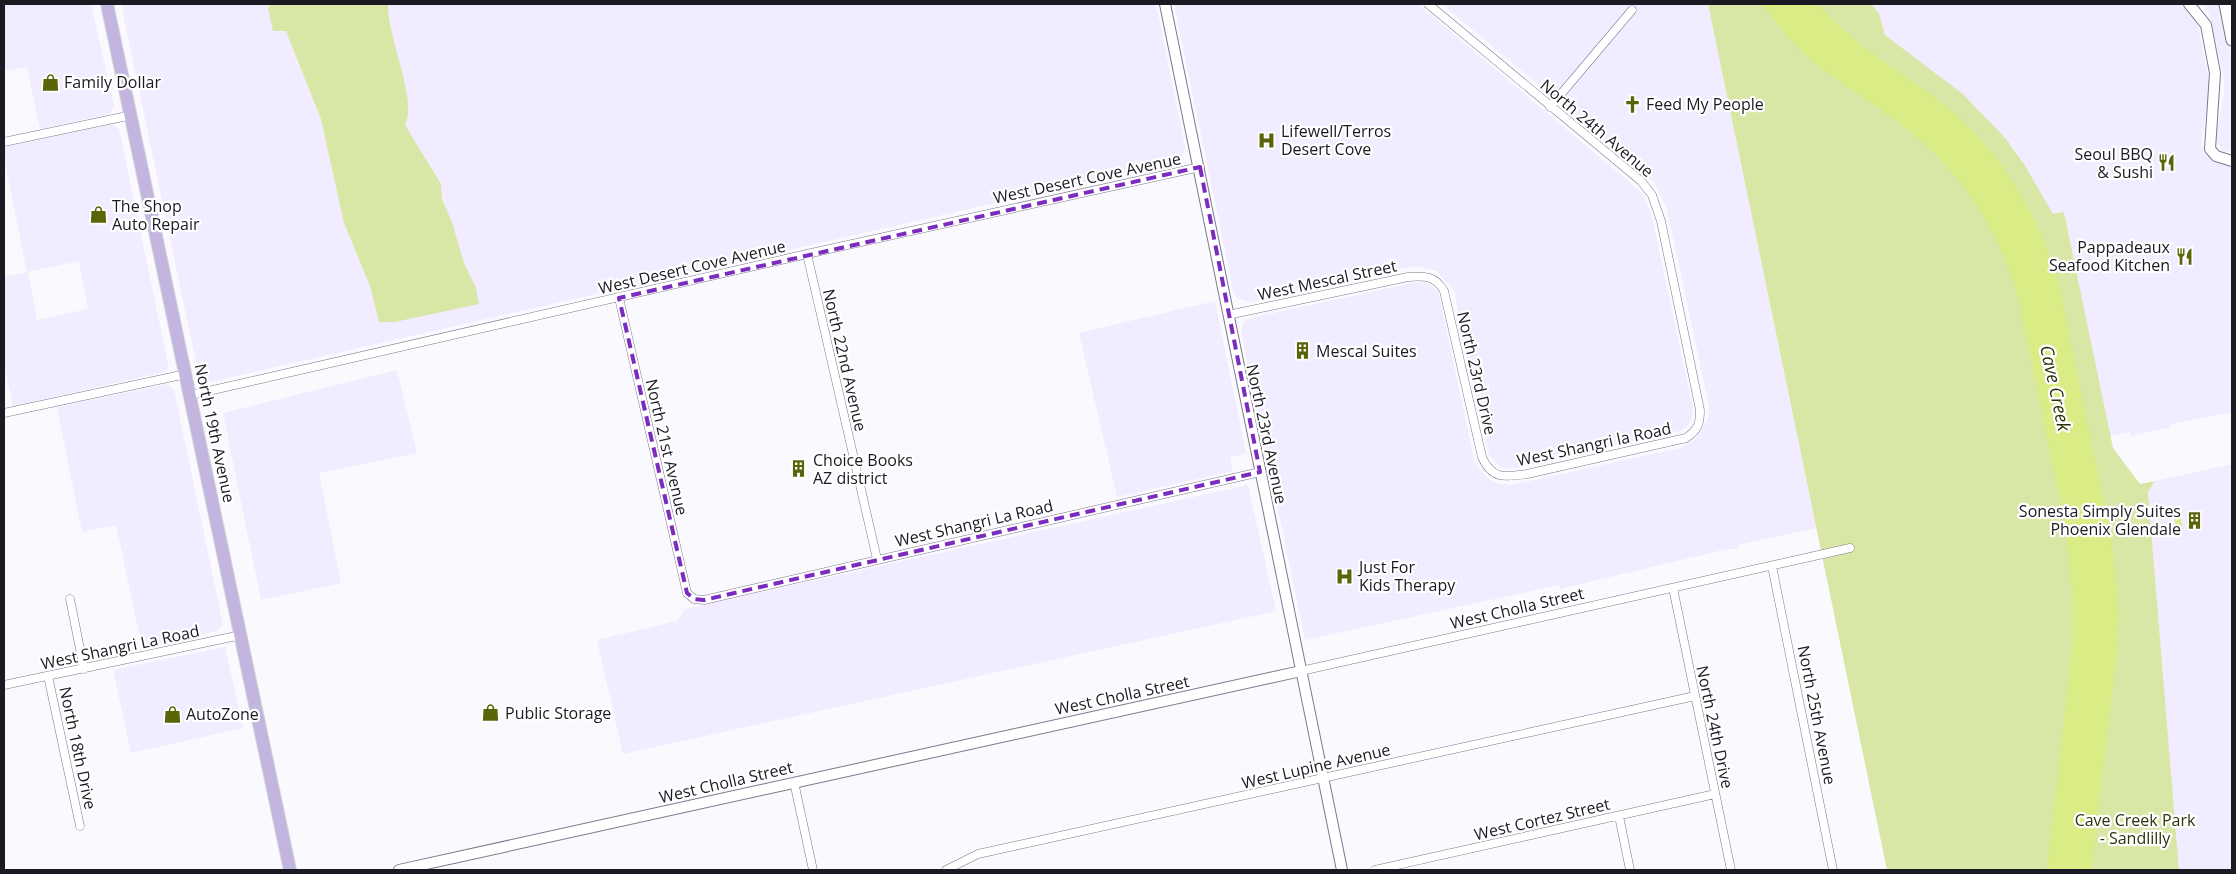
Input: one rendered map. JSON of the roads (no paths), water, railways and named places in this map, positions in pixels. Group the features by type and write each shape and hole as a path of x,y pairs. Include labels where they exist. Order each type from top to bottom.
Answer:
{"main road":[{"name":"North 19th Avenue","path":"107,4 242,635 290,870"},
{"path":"2225,4 2232,40"}],"street":[{"name":"North 23rd Avenue","path":"1165,4 1200,167 1228,315 1342,870"},
{"name":"North 24th Avenue","path":"1428,4 1641,181 1652,195 1664,235 1700,410 1700,422 1695,432"},
{"path":"2189,4 2206,25 2215,72 2210,149 2216,156 2230,157"},
{"path":"1550,107 1632,10"},
{"path":"4,142 132,115"},
{"name":"West Desert Cove Avenue","path":"191,395 807,254 1200,167"},
{"name":"North 22nd Avenue","path":"807,254 877,559"},
{"name":"West Mescal Street","path":"1228,315 1408,277 1432,277"},
{"name":"North 23rd Drive","path":"1432,277 1440,283 1444,290 1482,457 1487,468 1496,475"},
{"name":"North 21st Avenue","path":"619,298 687,593 694,599"},
{"path":"4,413 186,374"},
{"name":"West Shangri la Road","path":"1496,475 1509,477 1527,474 1686,438 1695,432"},
{"name":"West Shangri La Road","path":"694,599 704,600 1260,472"},
{"name":"West Cholla Street","path":"399,870 1850,548"},
{"name":"North 25th Avenue","path":"1772,566 1833,870"},
{"name":"North 24th Drive","path":"1673,588 1731,870"},
{"name":"North 18th Drive","path":"70,599 84,669"},
{"name":"West Shangri La Road","path":"4,685 242,635"},
{"name":"North 18th Drive","path":"48,676 80,826"},
{"name":"West Lupine Avenue","path":"946,870 978,854 1695,696"},
{"path":"794,782 813,870"},
{"name":"West Cortez Street","path":"1375,870 1715,794"},
{"path":"1619,816 1630,870"}],"water":[{"name":"Cave Creek","path":"1762,4 1817,4 1859,43 1950,110 1969,127 2002,166 2029,209 2050,256 2058,280 2111,536 2119,610 2116,660 2091,870 2047,870 2073,639 2073,599 2064,518 2016,289 1989,227 1966,189 1952,172 1920,140 1897,121 1836,79 1807,56 1791,40"},
{"path":"2180,517 2183,530 2177,532 2174,518"}],"place":[{"name":"Family Dollar","path":"50,82"},
{"name":"Feed My People","path":"1632,104"},
{"name":"Lifewell/Terros Desert Cove","path":"1267,140"},
{"name":"Seoul BBQ & Sushi","path":"2167,163"},
{"name":"The Shop Auto Repair","path":"98,215"},
{"name":"Pappadeaux Seafood Kitchen","path":"2184,256"},
{"name":"Mescal Suites","path":"1302,351"},
{"name":"Choice Books AZ district","path":"799,469"},
{"name":"Sonesta Simply Suites Phoenix Glendale","path":"2195,520"},
{"name":"Just For Kids Therapy","path":"1345,576"},
{"name":"Public Storage","path":"491,713"},
{"name":"AutoZone","path":"172,714"}],"park label":[{"name":"Cave Creek Park - Sandlilly","path":"2135,829"}]}
